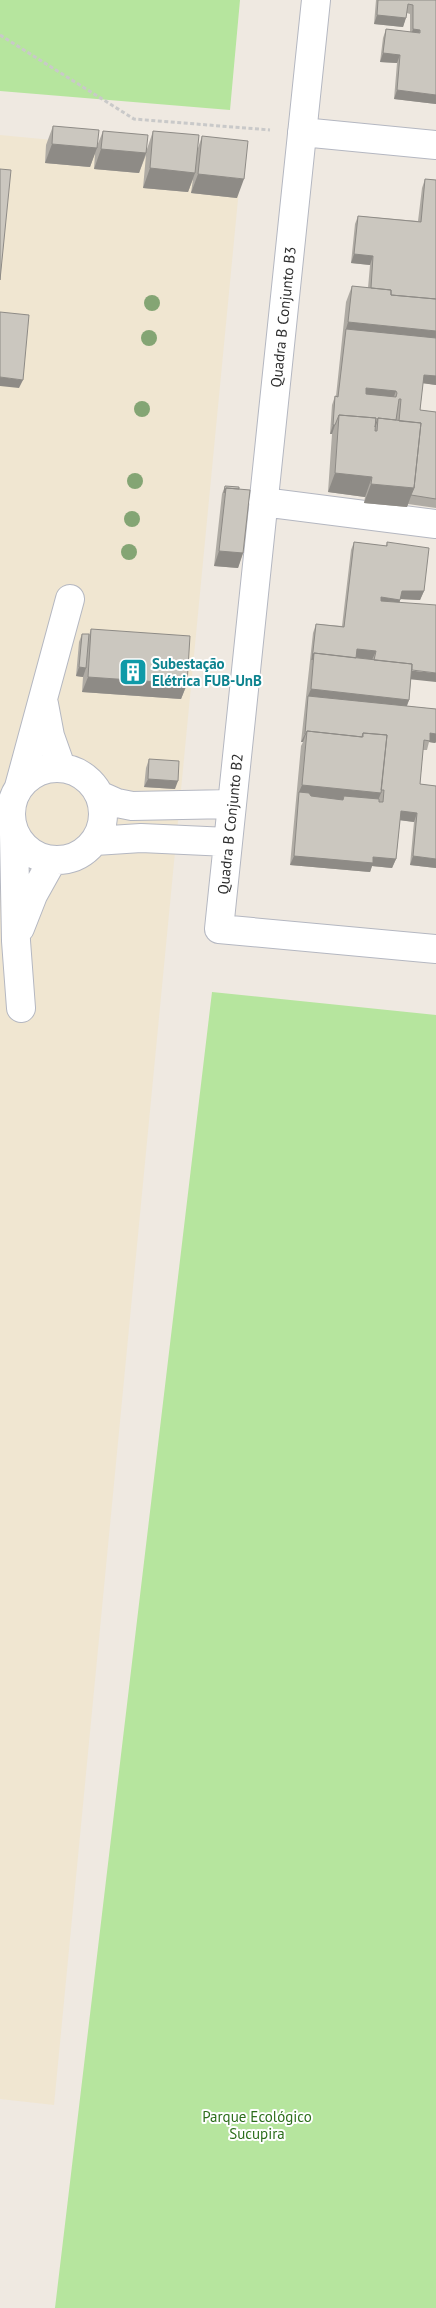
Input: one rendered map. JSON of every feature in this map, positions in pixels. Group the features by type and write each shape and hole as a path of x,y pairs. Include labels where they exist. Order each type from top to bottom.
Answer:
{"street":[{"name":"Quadra B Conjunto B3","path":"263,502 316,0"},
{"path":"302,132 436,145"},
{"path":"263,502 436,524"},
{"name":"Quadra B Conjunto B2","path":"263,502 219,929 436,949"},
{"path":"21,1008 16,941 14,834 10,818 12,802 19,787 42,695 70,599"},
{"path":"42,695 50,736 61,767"},
{"path":"14,834 23,847 37,856 52,861 69,860 83,853 95,841 102,826 104,810 99,795 90,781 77,771 61,767 45,768 30,776 19,787"},
{"path":"99,795 117,803 132,806 232,804"},
{"path":"95,841 141,838 228,842"},
{"path":"16,941 33,895 52,861"}],"path":[{"path":"0,35 134,119 302,132"}],"shaded area":[{"path":"0,135 242,158 54,2105 0,2099"}],"green space":[{"path":"0,0 240,0 230,110 0,91"},
{"name":"Parque Ecológico Sucupira","path":"212,992 436,1015 436,2308 55,2308"}],"building":[{"path":"378,0 436,0 436,95 397,90 400,55 383,53 386,29 420,33 420,30 413,29 413,5 408,4 406,18 377,15"},
{"path":"53,126 99,130 97,148 52,144"},
{"path":"103,131 148,135 146,153 101,149"},
{"path":"153,131 199,135 195,173 150,168"},
{"path":"202,136 248,141 244,179 198,174"},
{"path":"0,169 11,170 0,280"},
{"path":"425,179 436,180 436,299 391,295 391,290 371,288 373,256 354,254 358,216 421,222"},
{"path":"352,286 391,290 391,295 436,299 436,331 348,322"},
{"path":"0,312 29,315 23,380 0,377"},
{"path":"346,329 436,338 436,376 424,375 420,410 436,412 436,499 411,495 414,488 421,423 399,421 401,399 399,399 396,420 378,418 375,427 376,418 339,415 335,425 333,425 335,396 338,397","holes":["366,388 396,391 396,397 366,394"]},
{"path":"339,415 376,418 375,431 377,431 378,418 421,423 414,488 371,484 372,477 335,473"},
{"path":"225,486 239,487 239,489 226,488 224,493"},
{"path":"226,488 250,490 243,553 219,551"},
{"path":"354,542 387,546 387,542 429,548 424,591 402,591 400,600 381,597 381,601 436,605 436,673 412,670 412,664 374,660 376,651 357,649 356,658 314,653 312,660 316,624 344,627"},
{"name":"Subestação Elétrica FUB-UnB","path":"91,629 190,636 187,684 88,677"},
{"path":"82,634 89,634 86,668 79,667"},
{"path":"314,653 412,664 409,700 311,689"},
{"path":"308,696 436,709 436,734 430,733 430,741 424,740 420,784 436,786 436,859 413,856 417,813 401,811 396,859 373,857 373,863 294,856 299,792 309,793 311,796 343,800 344,796 379,799 379,802 383,802 384,790 381,790 387,735 363,733 362,737 307,731 305,734"},
{"path":"307,731 363,737 363,733 387,735 381,793 302,785"},
{"path":"149,759 179,761 178,781 148,779"}],"place":[{"name":"Subestação Elétrica FUB-UnB","path":"133,672"}]}
